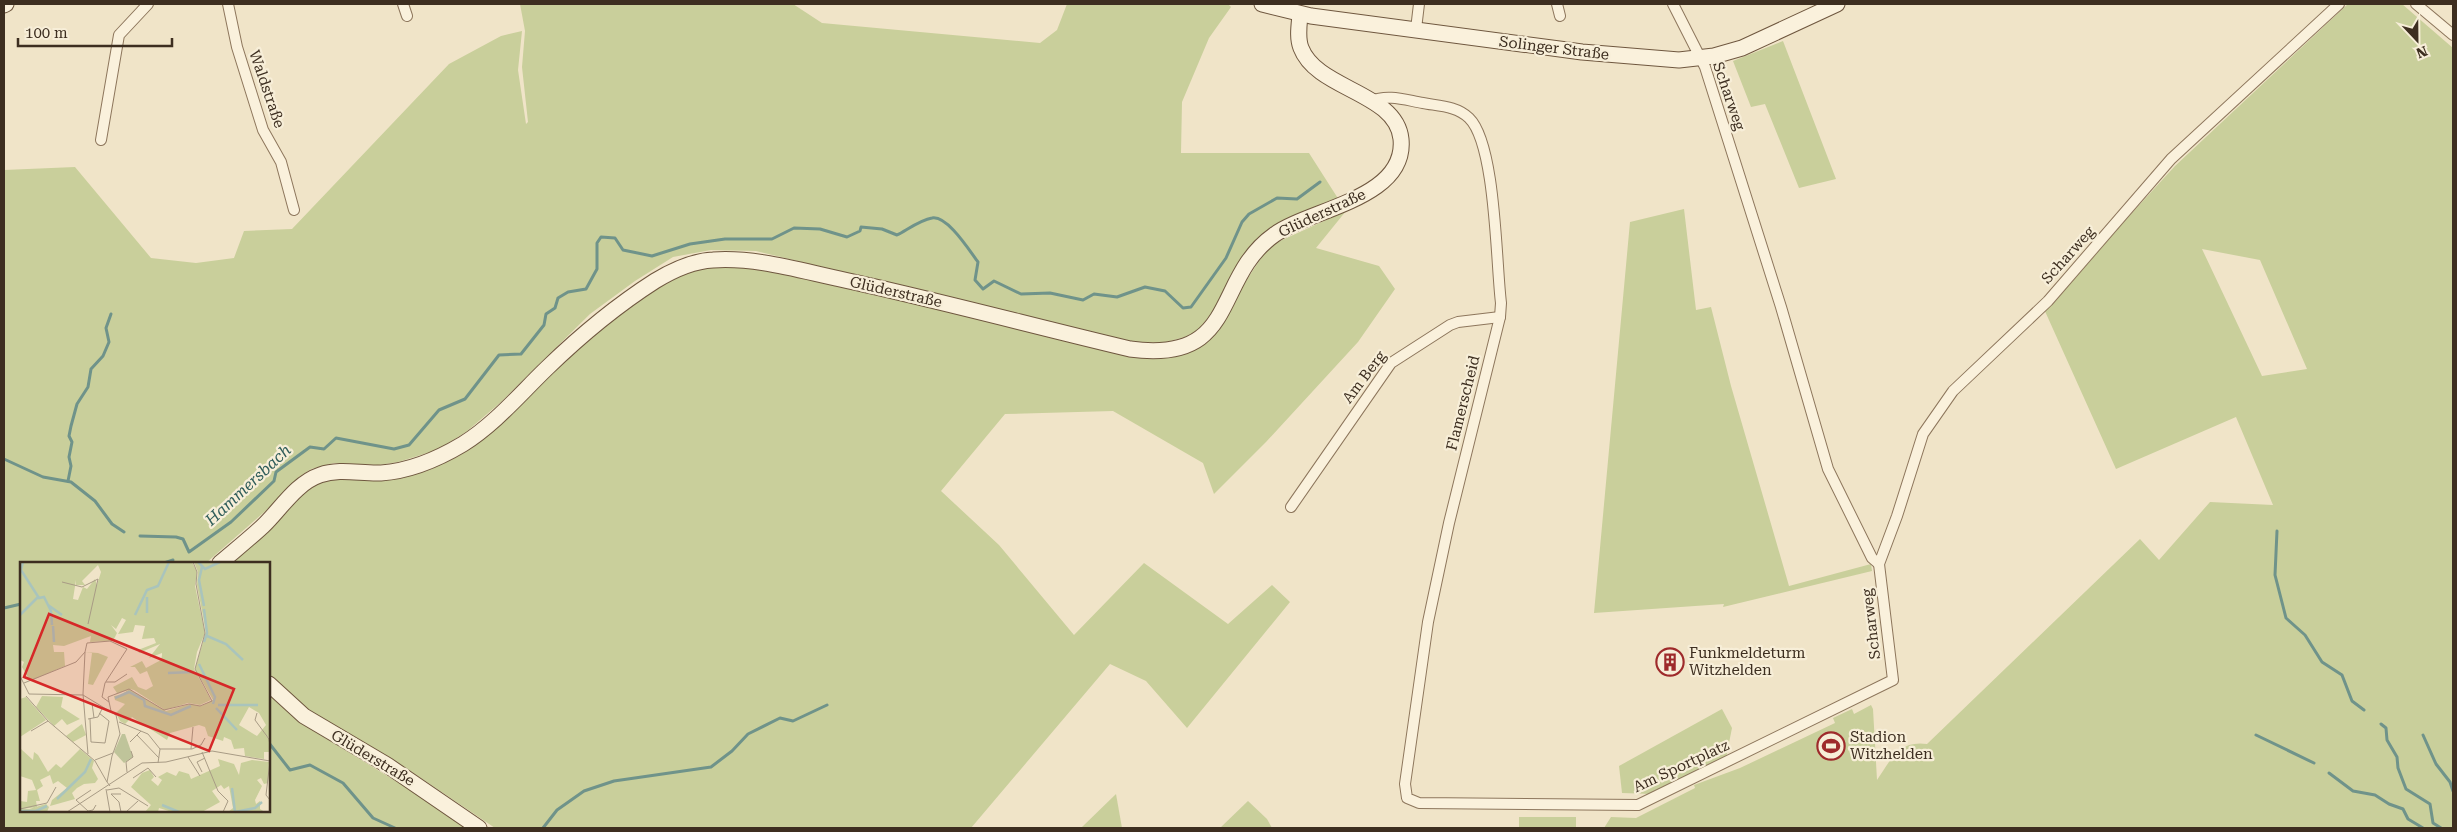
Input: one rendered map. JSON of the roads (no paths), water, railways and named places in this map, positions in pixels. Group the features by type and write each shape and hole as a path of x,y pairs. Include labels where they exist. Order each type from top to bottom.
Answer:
{"main road":[{"name":"Solinger Straße","path":"1262,4 1300,15 1637,58 1700,59 1756,42 1837,4"},
{"name":"Glüderstraße","path":"221,562 254,534 299,488 313,478 336,472 381,473 407,469 437,458 465,443 491,423 546,369 597,323 670,272 699,262 729,260 778,266 911,294 1130,349 1162,350 1185,345 1202,337 1215,324 1250,260 1267,240 1287,227 1359,197 1387,178 1399,158 1401,149 1400,132 1391,117 1371,101 1318,70 1305,57 1300,46 1300,15"},
{"name":"Glüderstraße","path":"270,685 304,716 387,765 479,828"}],"street":[{"path":"101,140 119,34 148,4"},
{"name":"Waldstraße","path":"228,4 237,47 263,130 281,162 294,210"},
{"path":"403,4 407,16"},
{"path":"1416,29 1419,4"},
{"path":"1556,4 1560,16"},
{"name":"Scharweg","path":"1673,4 1705,67 1781,307 1828,469 1868,549 1879,564"},
{"name":"Scharweg","path":"1892,680 1879,564 1897,516 1923,434 1953,391 2048,301 2171,159 2339,4"},
{"path":"2416,4 2453,35"},
{"name":"Flamerscheid","path":"1371,101 1382,96 1448,107 1460,111 1474,125 1479,134 1487,169 1501,303 1500,317 1449,523 1428,622 1405,784 1407,798"},
{"name":"Am Berg","path":"1291,506 1396,358 1450,325 1458,322 1500,317"},
{"name":"Am Sportplatz","path":"1407,798 1419,804 1638,805 1892,680"}],"waterway":[{"name":"Hammersbach","path":"140,536 176,537 183,539 189,552 231,522 274,481 276,472 310,447 324,449 336,438 394,449 409,445 439,410 465,399 499,355 521,354 544,325 546,314 555,308 558,298 568,292 586,289 597,269 597,243 601,237 615,238 623,250 652,256 690,244 725,239 772,239 794,228 820,229 847,237 860,231 861,227 882,229 897,235 914,225 932,218 938,219 951,227 978,262 975,280 983,289 994,281 1021,294 1050,293 1083,300 1094,294 1117,297 1145,287 1165,291 1183,308 1191,307 1226,258 1242,222 1249,214 1277,198 1297,199 1320,182"},
{"path":"68,481 71,466 69,457 72,442 69,436 71,426 77,404 88,387 91,369 103,356 109,342 106,328 111,314"},
{"path":"4,459 43,477 71,482 95,501 112,524 124,532"},
{"path":"2277,531 2275,575 2286,618 2305,635 2322,662 2342,675 2352,701 2364,710"},
{"name":"Hammersbach","path":"167,562 173,560"},
{"path":"4,608 20,604"},
{"path":"543,828 557,810 584,791 614,781 711,767 732,751 748,734 780,718 793,721 827,705"},
{"path":"2381,724 2386,728 2387,740 2397,757 2398,768 2406,789 2430,804 2433,823 2441,828"},
{"path":"2256,735 2314,763"},
{"path":"2423,735 2436,764 2450,782 2453,791"},
{"name":"Hammersbach","path":"270,744 290,770 310,765 343,783 373,818 395,828"},
{"path":"2329,773 2353,791 2375,795 2389,804 2403,809 2408,819 2423,828"}],"place":[{"name":"Funkmeldeturm Witzhelden","path":"1670,662"},
{"name":"Stadion Witzhelden","path":"1831,746"}]}
